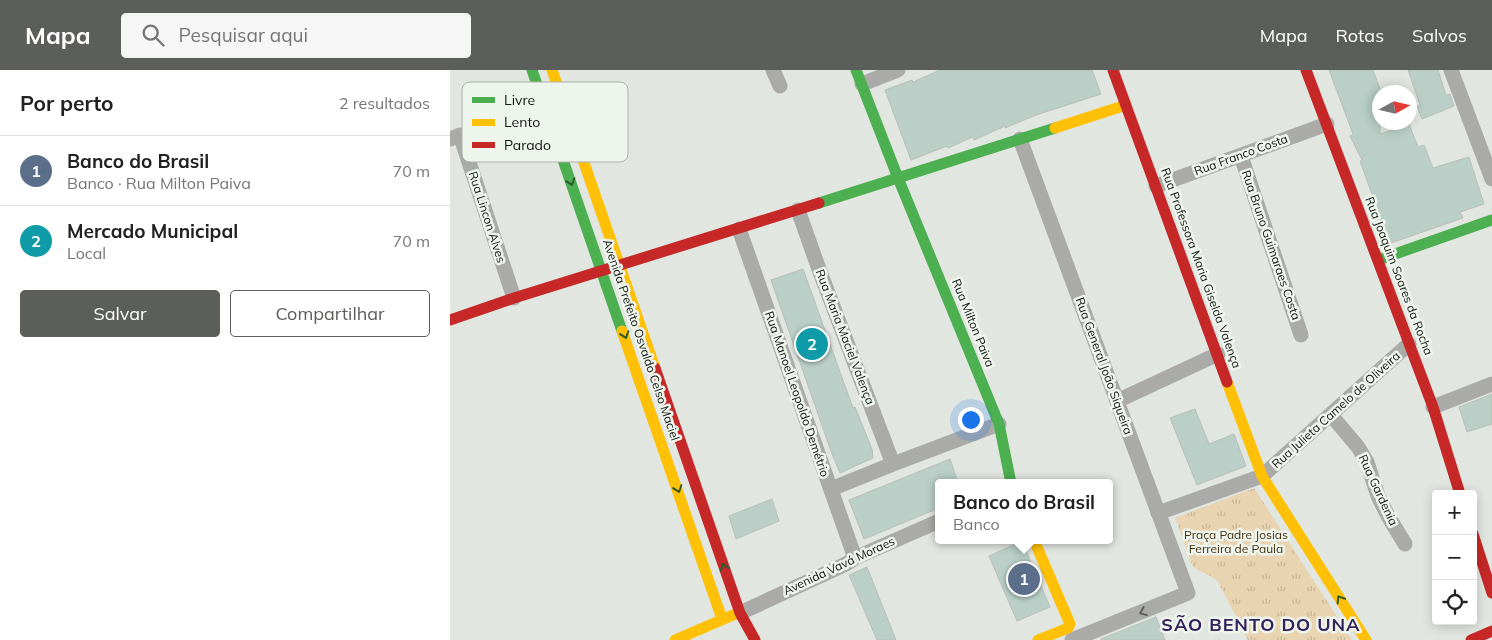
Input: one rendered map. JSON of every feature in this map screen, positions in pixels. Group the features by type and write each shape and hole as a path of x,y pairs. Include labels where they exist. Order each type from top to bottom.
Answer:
{"street":[{"name":"Avenida Prefeito Osvaldo Celso Maciel","path":"532,70 536,82"},
{"name":"Avenida Prefeito Osvaldo Celso Maciel","path":"552,70 556,82"},
{"path":"773,70 780,86"},
{"path":"859,77 898,70"},
{"name":"Rua Professora Maria Giselda Valença","path":"1113,70 1262,476"},
{"name":"Rua Joaquim Soares da Rocha","path":"1306,70 1433,407 1459,490"},
{"path":"1451,70 1492,179"},
{"name":"Rua Milton Paiva","path":"859,77 898,178 999,424 1010,479"},
{"path":"450,320 514,298 739,230 1126,104"},
{"name":"Rua Franco Costa","path":"1156,186 1327,124"},
{"name":"Rua Lincon Alves","path":"455,137 462,156"},
{"name":"Rua General João Siqueira","path":"1020,139 1188,594 1072,640"},
{"name":"Rua Bruno Guimaraes Costa","path":"1241,156 1301,335"},
{"name":"Rua Lincon Alves","path":"464,162 514,298"},
{"name":"Avenida Prefeito Osvaldo Celso Maciel","path":"564,162 722,619"},
{"name":"Avenida Prefeito Osvaldo Celso Maciel","path":"584,162 740,613 755,640"},
{"name":"Rua Maria Maciel Valença","path":"798,210 893,464"},
{"path":"1378,260 1492,220"},
{"name":"Rua Manoel Leopoldo Demétrio","path":"739,230 855,558"},
{"name":"Rua Julieta Camelo de Oliveira","path":"1262,476 1409,344"},
{"path":"1117,401 1218,354"},
{"path":"1433,407 1492,384"},
{"name":"Rua Gardenia","path":"1330,415 1358,447 1367,462 1381,502 1405,544"},
{"path":"831,490 893,464 999,424"},
{"path":"1158,513 1262,476 1366,640"},
{"name":"Avenida Vavá Moraes","path":"740,613 846,564 855,558 935,523"},
{"path":"1473,535 1492,593"},
{"path":"1036,544 1070,624 1060,636 1038,640"},
{"path":"674,640 740,613"},
{"path":"1471,640 1492,631"}],"green space":[{"name":"Praça Padre Josias Ferreira de Paula","path":"1254,488 1352,640 1248,640 1217,580 1193,567 1175,518"}],"building":[{"path":"940,70 1092,70 1101,94 1036,115 1005,128 1005,126 974,140 973,137 948,148 947,146 911,160 885,90 912,80 913,82"},
{"path":"1329,70 1373,70 1379,85 1372,85 1372,130 1380,130 1380,134 1392,130 1411,130 1418,147 1424,145 1433,168 1469,157 1484,204 1460,212 1463,218 1388,244 1371,198 1373,197 1360,161 1362,160 1350,136 1353,134"},
{"path":"1408,70 1438,70 1446,95 1450,94 1454,106 1422,119 1417,106 1420,105 1417,96 1417,85 1413,85"},
{"path":"803,269 853,408 855,407 872,449 873,458 840,473 771,280"},
{"path":"1492,394 1492,424 1467,432 1459,407"},
{"path":"1195,409 1209,444 1234,434 1246,466 1197,485 1170,418"},
{"path":"950,459 957,479 935,479 935,510 864,539 849,500"},
{"path":"772,499 779,521 736,539 729,516"},
{"path":"1015,544 1023,544 1050,607 1017,621 989,556"},
{"path":"867,567 896,640 877,640 849,575"},
{"path":"1156,617 1165,640 1101,640 1101,639"}],"traffic: fast":[{"path":"532,70 536,82"},
{"path":"856,70 898,178 999,424 1010,479"},
{"path":"819,203 1055,128"},
{"path":"564,162 622,331"},
{"path":"1378,260 1492,220"}],"traffic: slow":[{"path":"552,70 556,82"},
{"path":"1055,128 1126,105"},
{"path":"584,162 655,368"},
{"path":"622,331 722,619"},
{"path":"1227,382 1262,476 1366,640"},
{"path":"1036,544 1070,624 1068,628 1038,640"},
{"path":"675,640 733,615"}],"traffic: jam":[{"path":"1113,70 1227,382"},
{"path":"1306,70 1433,407 1459,490"},
{"path":"450,320 514,298 819,203"},
{"path":"655,368 740,613 755,640"},
{"path":"1473,535 1492,593"},
{"path":"1471,640 1492,631"}],"place":[{"name":"Mercado Municipal","path":"812,344"},
{"name":"Banco do Brasil","path":"1024,579"}],"district":[{"name":"SÃO BENTO DO UNA","path":"1261,625"}]}
